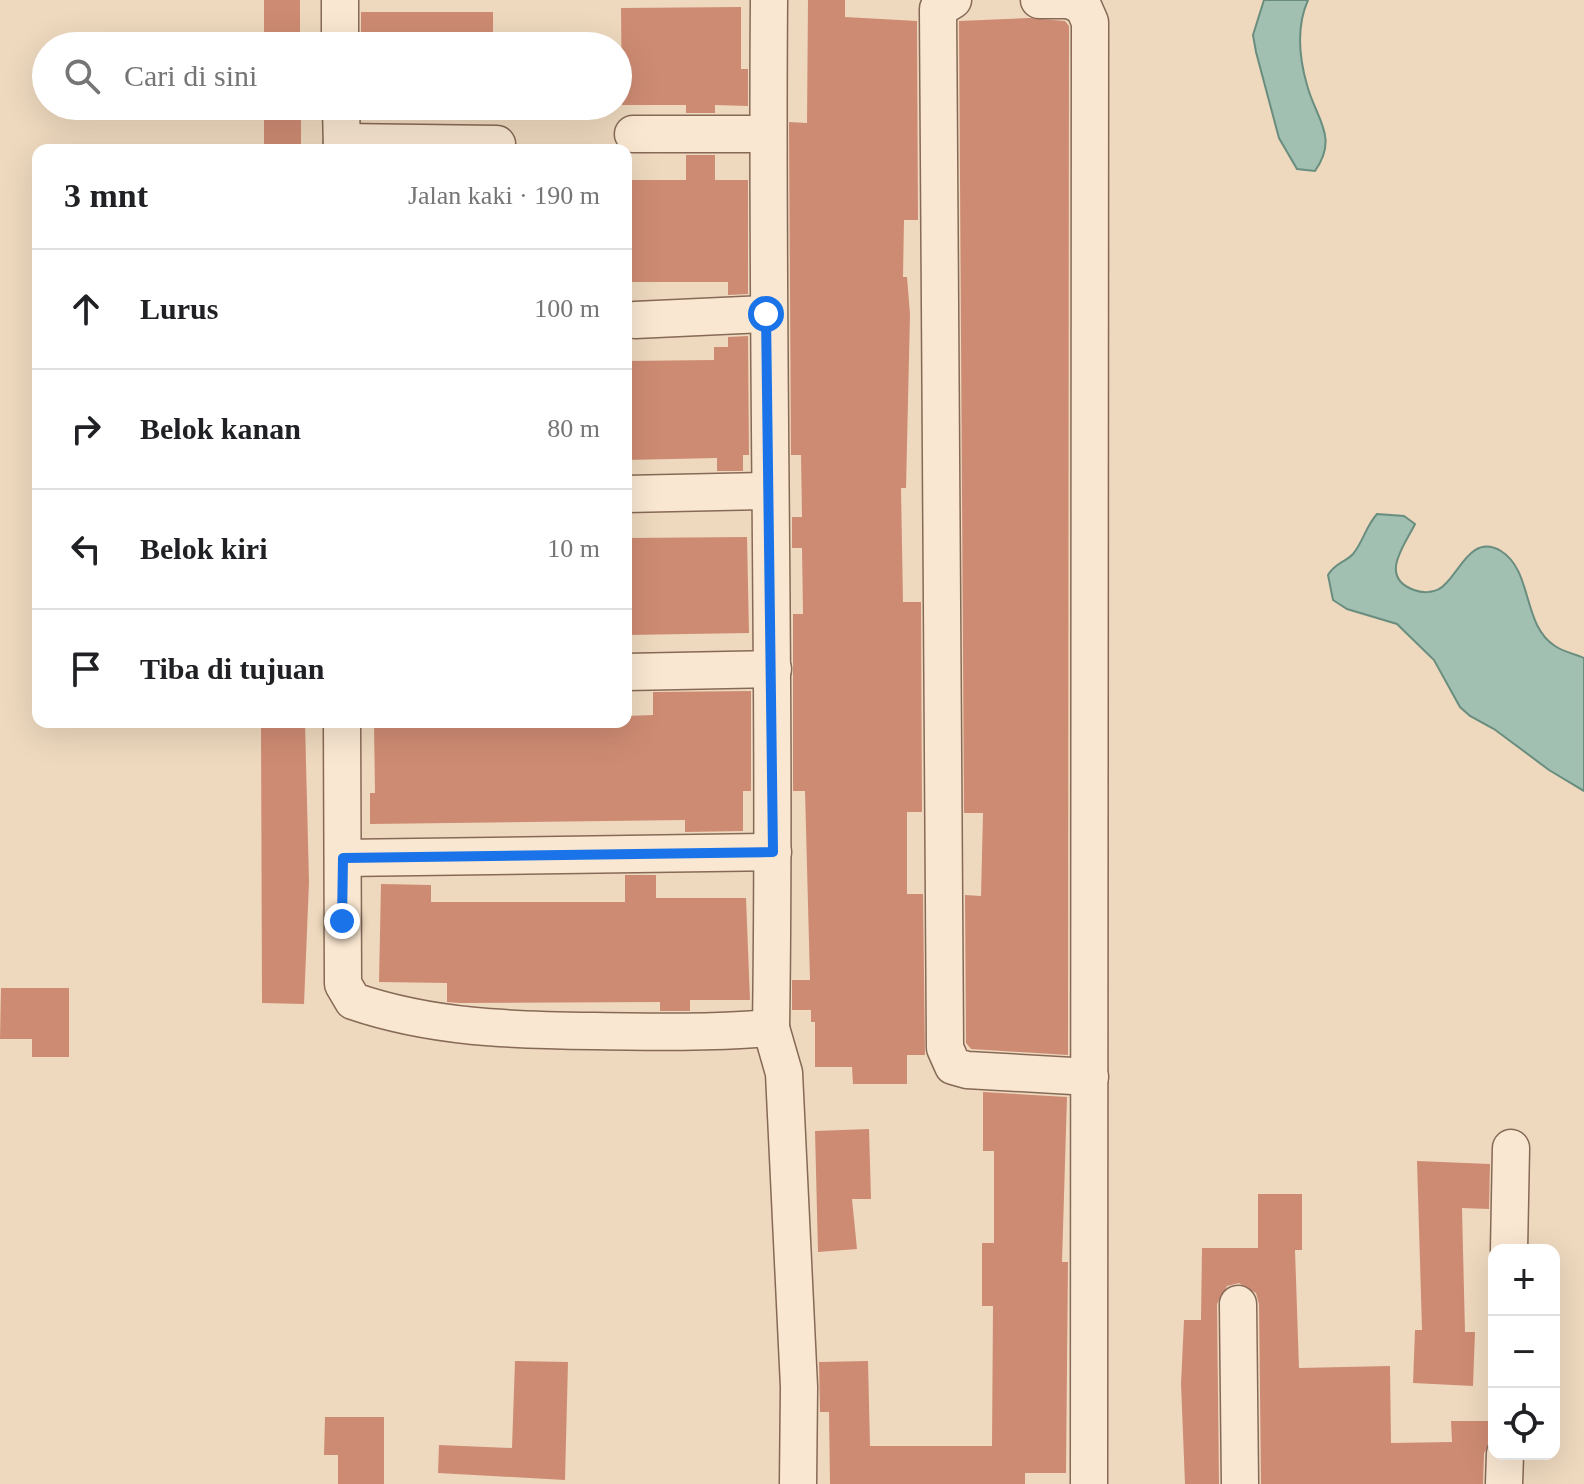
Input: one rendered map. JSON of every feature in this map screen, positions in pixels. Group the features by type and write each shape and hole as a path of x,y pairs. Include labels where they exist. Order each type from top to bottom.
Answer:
{"street":[{"path":"340,0 340,32"},
{"path":"769,0 766,314 773,669 771,1028 784,1073 799,1387 798,1484"},
{"path":"953,0 938,9 945,1048 953,1066 967,1070 1090,1077"},
{"path":"1039,0 1069,0 1083,6 1090,22 1089,1484"},
{"path":"341,120 342,144"},
{"path":"633,134 768,134"},
{"path":"635,320 766,314"},
{"path":"632,494 768,491"},
{"path":"632,672 773,669"},
{"path":"342,728 343,984 353,1001 391,1014 485,1029 709,1033 771,1028"},
{"path":"343,858 773,852"},
{"path":"1509,1244 1511,1148"},
{"path":"1238,1304 1240,1484"},
{"path":"1504,1484 1505,1460"}],"shaded area":[{"path":"1264,0 1308,0 1300,31 1302,64 1325,138 1322,159 1315,171 1297,169 1279,138 1253,35"},
{"path":"1377,514 1404,516 1415,524 1397,560 1396,569 1403,584 1414,590 1427,592 1439,589 1472,552 1480,548 1490,547 1501,551 1511,560 1518,571 1537,625 1545,637 1558,648 1584,658 1584,791 1470,716 1460,707 1434,660 1397,624 1347,609 1333,600 1328,575 1353,554"}],"building":[{"path":"264,0 300,0 300,32 264,32"},
{"path":"808,0 845,0 845,17 917,21 918,220 904,220 903,277 907,277 910,314 906,488 901,488 903,602 921,602 922,812 907,812 907,894 923,894 925,1055 907,1055 907,1084 853,1084 852,1067 815,1067 815,1022 811,1022 811,1010 792,1010 792,980 810,980 805,791 793,791 793,614 803,614 802,548 792,548 792,517 802,517 801,455 791,455 789,129 789,122 807,123"},
{"path":"741,7 741,69 748,69 748,106 715,105 715,113 686,113 686,105 632,105 632,32 621,32 621,8"},
{"path":"361,12 493,12 493,32 361,32"},
{"path":"1029,18 1065,21 1069,26 1068,1055 971,1049 966,1043 965,895 981,896 983,813 964,813 959,21"},
{"path":"264,120 301,120 301,144 264,144"},
{"path":"686,155 715,155 715,180 748,180 748,294 728,295 728,282 632,282 632,180 686,180"},
{"path":"748,336 749,455 743,455 743,471 717,471 717,458 632,460 632,361 714,360 714,347 728,347 728,337"},
{"path":"747,537 749,633 632,635 632,538"},
{"path":"751,691 751,791 743,791 743,831 685,832 685,820 370,824 370,793 375,793 374,728 632,728 632,716 653,715 653,692"},
{"path":"261,728 305,728 309,882 304,1004 262,1003"},
{"path":"625,875 656,875 656,898 746,898 750,1000 690,1000 690,1011 660,1011 660,1002 460,1003 447,1002 447,983 379,982 381,884 431,885 431,902 625,902"},
{"path":"1,988 69,988 69,1057 32,1057 32,1039 0,1039"},
{"path":"983,1092 1067,1097 1062,1262 1068,1262 1066,1473 1025,1473 1025,1484 830,1484 829,1412 820,1412 819,1362 868,1361 870,1446 992,1446 993,1306 982,1306 982,1243 994,1243 994,1151 983,1151"},
{"path":"869,1129 871,1199 852,1199 857,1249 818,1252 815,1131"},
{"path":"1417,1161 1490,1164 1489,1209 1462,1208 1465,1332 1475,1332 1473,1386 1413,1383 1415,1330 1422,1330"},
{"path":"1258,1194 1302,1194 1302,1250 1295,1250 1299,1368 1390,1366 1391,1443 1452,1442 1451,1421 1488,1421 1483,1484 1261,1484 1259,1304 1256,1293 1239,1283 1227,1286 1217,1304 1219,1484 1185,1484 1181,1384 1184,1320 1201,1320 1202,1248 1258,1248"},
{"path":"515,1361 568,1362 565,1480 438,1473 439,1445 512,1448"},
{"path":"325,1417 384,1417 384,1484 338,1484 338,1455 324,1455"}],"route":[{"path":"342,921 343,858 773,852 766,314"}]}
